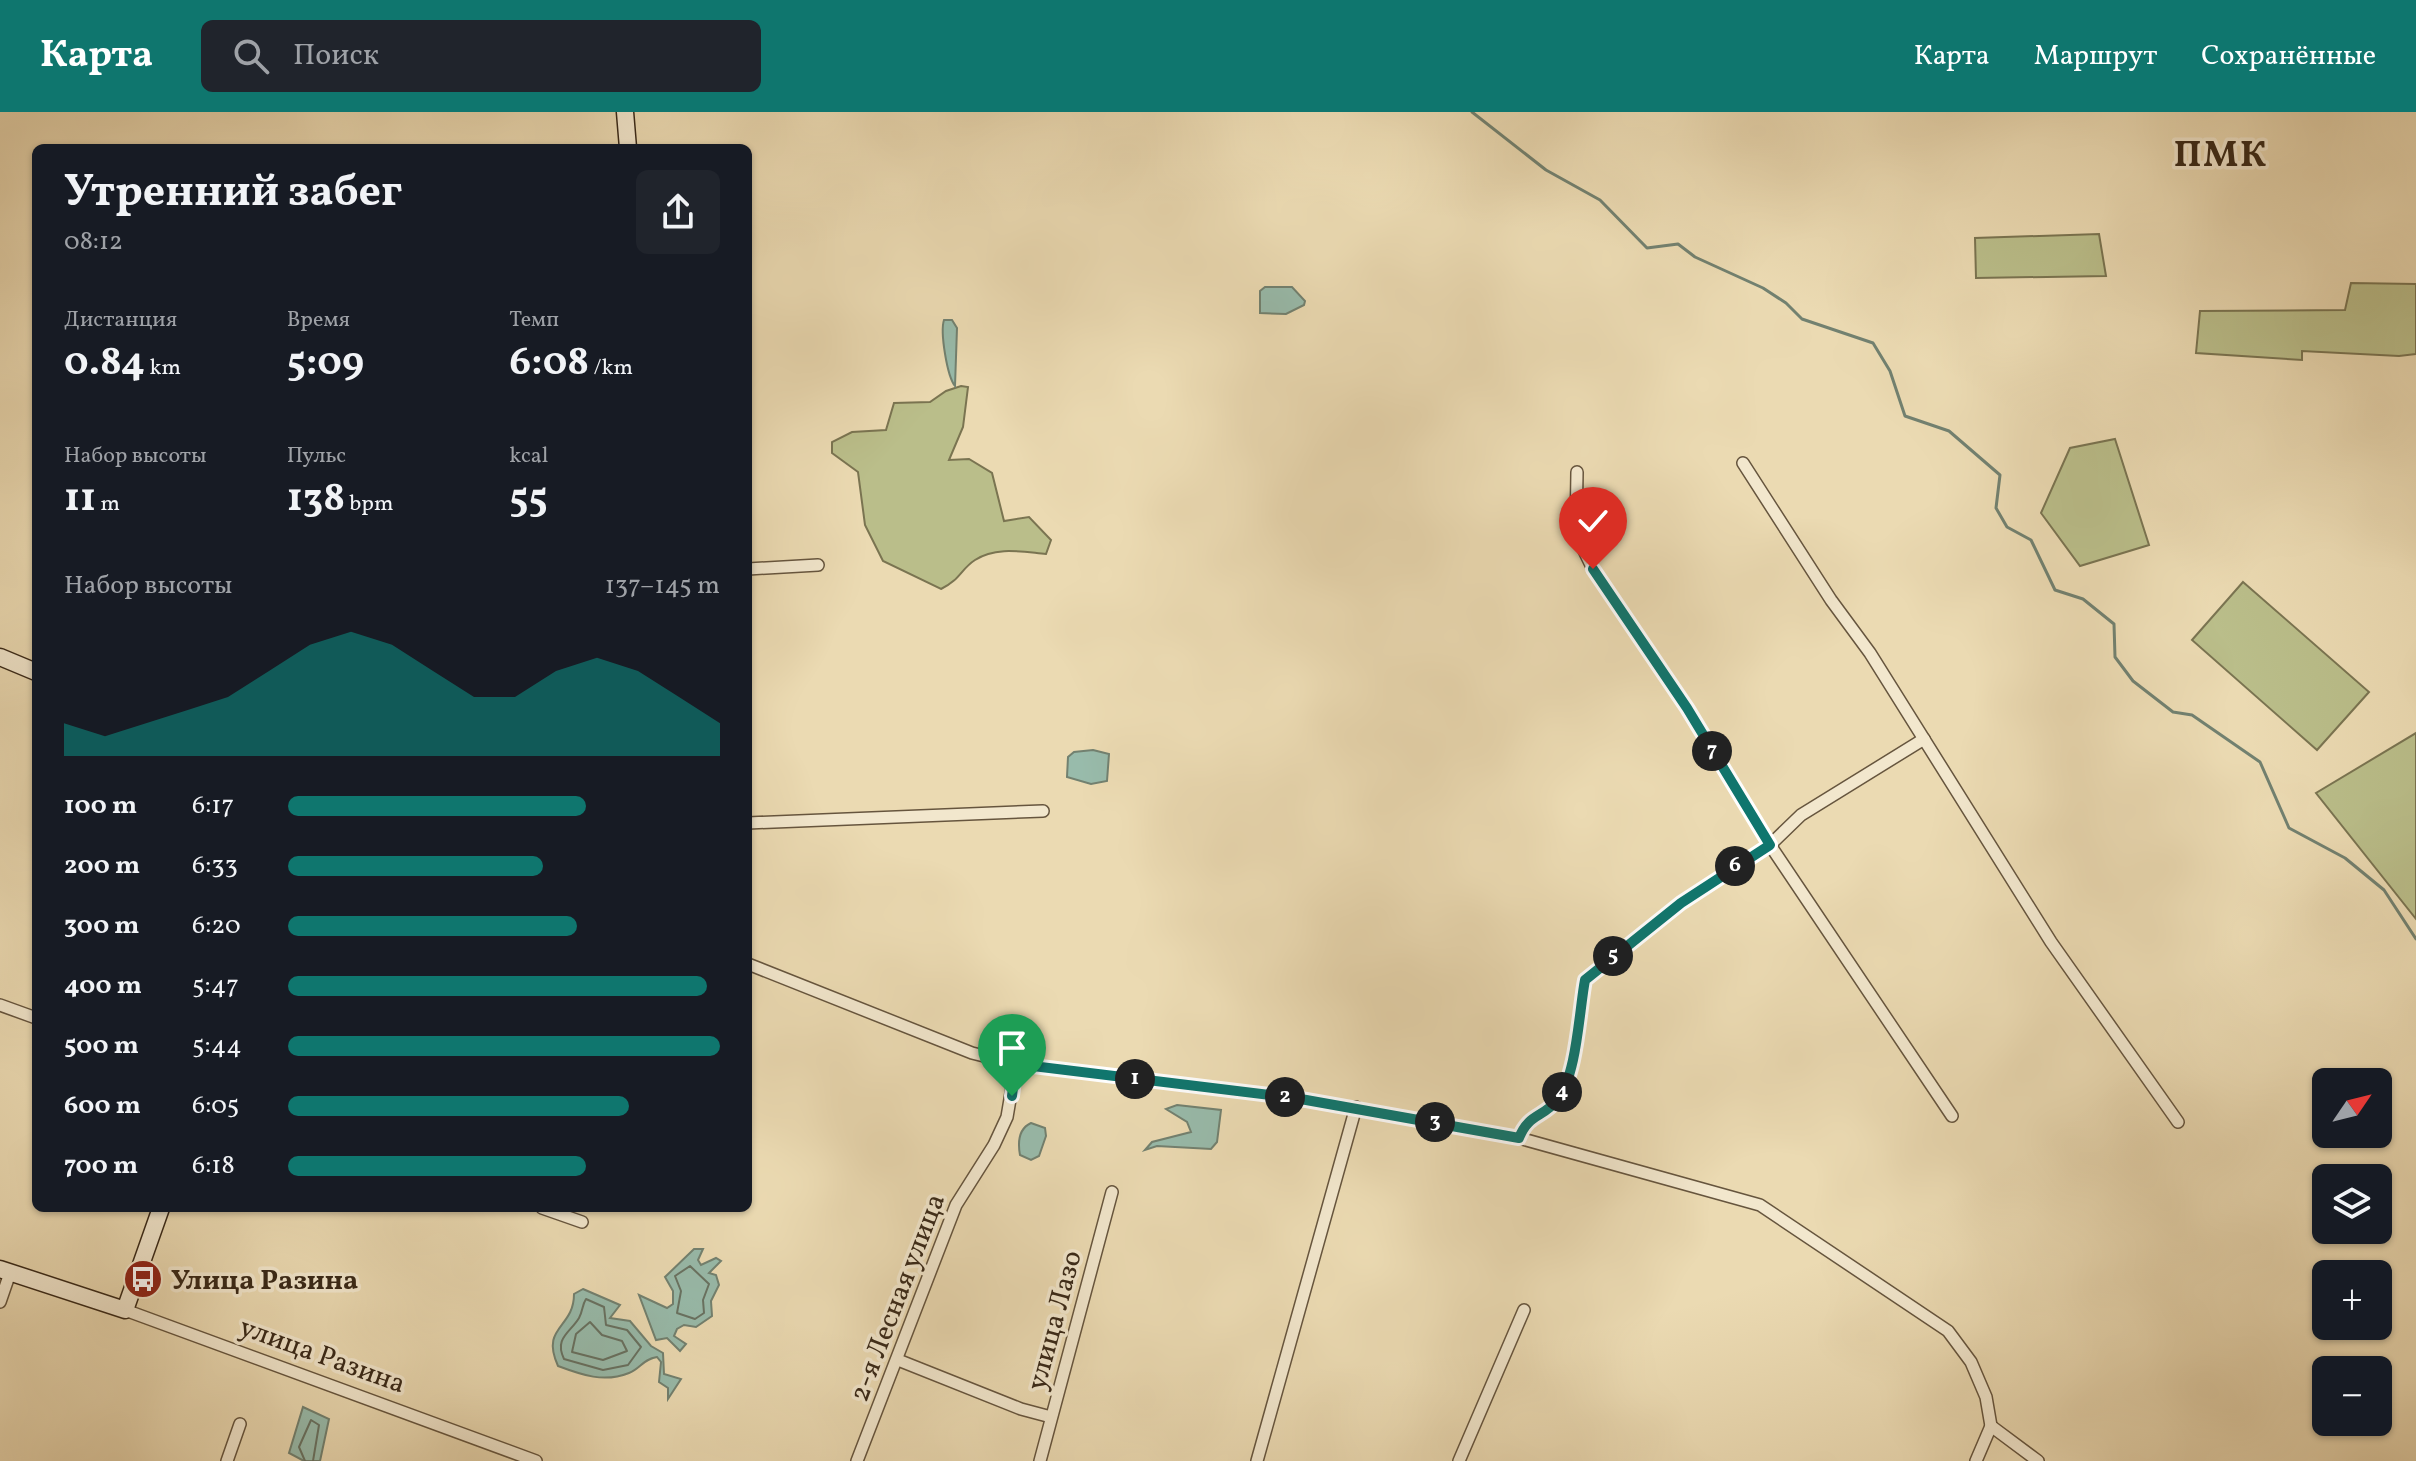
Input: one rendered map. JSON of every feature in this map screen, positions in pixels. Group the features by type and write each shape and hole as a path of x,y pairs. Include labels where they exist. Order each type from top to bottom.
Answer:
{"street":[{"path":"625,112 628,144"},
{"path":"1743,463 1924,739 2051,942 2178,1122"},
{"path":"1577,472 1576,534 1593,569 1687,708 1770,845 1952,1116"},
{"path":"752,569 818,565"},
{"path":"0,657 32,670"},
{"path":"1519,1138 1525,1122 1557,1101 1568,1082 1585,980 1681,903 1770,845 1801,815 1924,739"},
{"path":"752,823 1043,811"},
{"path":"752,966 972,1053 1016,1064 1356,1107 1519,1138 1760,1205 1948,1331 1971,1362 1986,1397 1991,1426 1978,1456 1965,1461"},
{"path":"0,1005 32,1017"},
{"name":"2-я Лесная улица","path":"857,1461 956,1205 994,1145 1007,1117 1016,1064"},
{"path":"1257,1461 1356,1107"},
{"name":"улица Лазо","path":"1040,1461 1112,1192"},
{"path":"125,1310 160,1212"},
{"path":"553,1212 582,1222"},
{"path":"0,1302 5,1271"},
{"name":"улица Разина","path":"5,1271 125,1310 536,1461"},
{"path":"1459,1461 1524,1310"},
{"path":"898,1360 1021,1409 1051,1417"},
{"path":"227,1461 240,1424"},
{"path":"1991,1426 2038,1461"}],"green space":[{"path":"2099,234 2106,276 1976,278 1975,238"},
{"path":"2351,283 2416,284 2416,354 2399,356 2302,351 2302,360 2196,353 2200,311 2345,310"},
{"path":"968,387 963,427 949,460 969,459 992,473 1004,521 1029,517 1051,540 1046,554 1010,551 983,556 970,563 941,589 883,561 865,525 858,472 832,453 832,442 852,432 886,430 894,403 930,402 946,391"},
{"path":"2115,439 2149,545 2080,566 2041,513 2070,448"},
{"path":"2243,582 2369,692 2317,750 2192,640"},
{"path":"2416,733 2416,919 2316,793"}],"water":[{"path":"1265,287 1292,287 1305,301 1304,305 1286,314 1260,313 1260,291"},
{"path":"944,320 952,320 957,328 955,386 945,354"},
{"path":"1093,750 1109,754 1107,781 1091,784 1067,777 1068,757 1074,752"},
{"path":"1177,1105 1221,1110 1217,1142 1211,1149 1157,1146 1145,1150 1152,1142 1191,1132 1187,1122 1166,1109"},
{"path":"1031,1123 1045,1128 1046,1136 1039,1156 1031,1160 1020,1155 1019,1146 1021,1133"},
{"path":"694,1249 703,1249 698,1260 701,1265 716,1258 721,1261 709,1273 716,1275 719,1285 711,1301 712,1316 696,1327 684,1325 677,1329 674,1336 686,1344 680,1351 667,1338 656,1340 639,1295 667,1308 673,1304 673,1291 665,1277"},
{"path":"583,1289 620,1305 610,1318 630,1321 651,1346 663,1353 664,1374 681,1379 668,1399 668,1388 659,1382 661,1362 657,1357 629,1373 602,1378 558,1366 553,1343 555,1335 573,1306 574,1294"},
{"path":"303,1407 329,1419 320,1461 304,1461 289,1453"}],"waterway":[{"path":"1472,112 1546,170 1600,200 1647,248 1678,244 1695,257 1763,288 1786,303 1802,319 1873,343 1890,371 1905,416 1949,431 2000,475 1996,508 2007,527 2031,540 2055,590 2083,599 2114,624 2115,657 2133,681 2173,712 2192,715 2260,762 2289,828 2345,858 2384,890 2416,939"}],"place":[{"name":"Улица Разина","path":"143,1279"}],"district":[{"name":"ПМК","path":"2221,153"}],"route":[{"path":"1012,1096 1016,1064 1295,1098 1519,1138 1525,1122 1557,1101 1568,1082 1585,980 1681,903 1770,845 1687,708 1593,569"}]}
